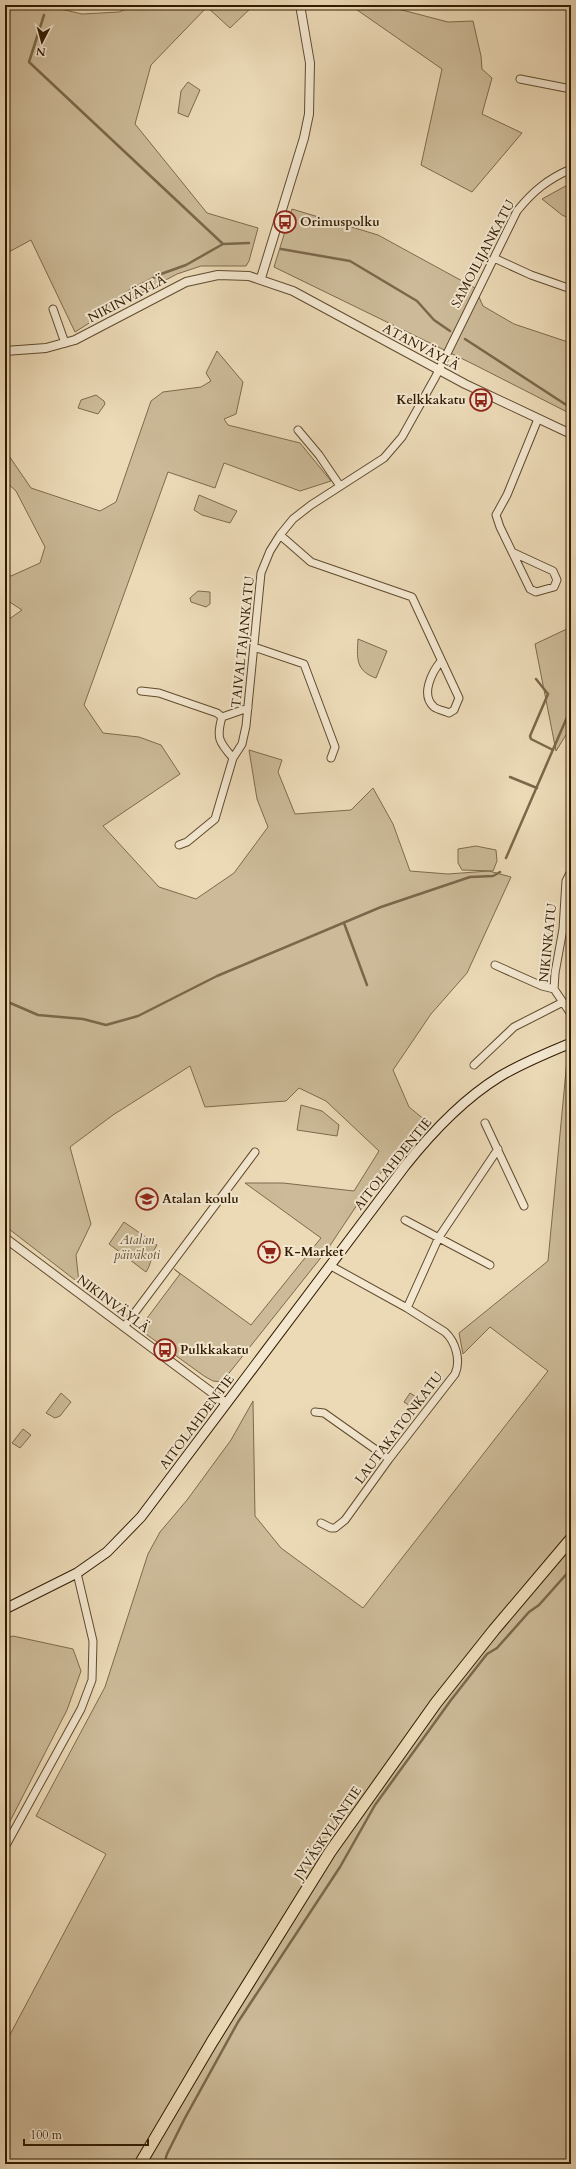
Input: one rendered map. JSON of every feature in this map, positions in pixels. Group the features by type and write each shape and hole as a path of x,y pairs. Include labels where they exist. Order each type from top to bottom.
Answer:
{"highway":[{"name":"JYVÄSKYLÄNTIE","path":"140,2164 212,2042 330,1852 436,1703 494,1630 571,1538"}],"main road":[{"name":"AITOLAHDENTIE","path":"5,1609 78,1573 107,1552 141,1517 331,1266 404,1166 454,1112 499,1077 571,1043"}],"street":[{"path":"261,278 304,138 309,114 310,63 300,5"},
{"path":"520,79 571,89"},
{"name":"SAMOILIJANKATU","path":"438,370 517,211 525,200 546,181 571,169"},
{"path":"494,258 531,275 571,289"},
{"name":"NIKINVÄYLÄ","path":"5,351 42,349 65,343 186,282 218,275 261,278"},
{"name":"ATANVÄYLÄ","path":"261,278 293,291 438,370 571,434"},
{"path":"52,309 65,343"},
{"name":"TAIVALTAJANKATU","path":"178,845 187,842 215,818 233,758 242,744 248,708 261,573 270,551 280,535 293,519 340,486 384,458 402,437 438,370"},
{"path":"514,554 553,570 557,580 554,587 536,592 530,589 500,527 496,515 507,495 538,419"},
{"path":"298,430 319,455 340,486"},
{"path":"280,535 311,562 412,597 442,661 459,698 454,710 449,712 435,707 428,696 427,689 437,666 442,661"},
{"path":"254,647 304,664 335,747 331,758"},
{"path":"141,691 159,693 217,713 222,717"},
{"path":"222,717 248,708"},
{"path":"222,717 218,732 221,743 233,758"},
{"name":"NIKINKATU","path":"571,871 566,881 568,894 555,973 554,989 571,1014"},
{"path":"495,965 542,986 554,989"},
{"path":"474,1065 514,1027 562,1002"},
{"path":"485,1123 524,1206"},
{"path":"407,1308 439,1237 498,1149"},
{"path":"124,1327 256,1152"},
{"path":"405,1220 490,1265"},
{"name":"NIKINVÄYLÄ","path":"5,1238 226,1403"},
{"name":"LAUTAKATONKATU","path":"321,1522 331,1528 340,1525 458,1368 458,1361 451,1337 407,1308 331,1266"},
{"path":"315,1412 324,1413 389,1459"},
{"path":"5,1847 81,1709 92,1680 94,1641 78,1573"}],"green space":[{"path":"5,5 44,5 82,14 119,12 135,5 254,5 230,28 207,7 151,65 135,124 207,213 258,228 249,261 246,266 201,266 177,274 113,308 75,332 31,240 5,254"},
{"path":"350,5 383,5 448,22 473,21 481,56 482,69 492,78 482,114 522,133 472,192 421,165 442,69"},
{"path":"188,82 200,90 188,117 178,113 181,91"},
{"path":"571,183 571,219 562,215 542,199"},
{"path":"292,209 378,235 475,288 483,306 514,324 571,343 571,414 475,365 274,267"},
{"path":"217,351 243,382 236,414 224,419 228,425 300,443 331,481 300,491 224,463 215,488 168,472 84,705 103,733 139,737 161,745 180,774 103,826 159,887 196,899 234,873 268,827 257,799 249,750 282,760 278,772 295,814 351,810 373,788 393,824 410,871 448,874 489,871 511,877 467,973 431,1014 393,1070 409,1107 425,1120 369,1187 327,1250 222,1382 213,1381 204,1376 139,1329 180,1274 174,1269 251,1325 321,1238 245,1183 283,1183 354,1191 379,1151 326,1101 299,1088 286,1101 205,1107 190,1066 113,1115 70,1147 91,1224 76,1255 79,1283 5,1226 5,622 22,610 5,599 5,574 11,576 40,563 45,547 16,491 5,481 5,450 31,488 100,511 116,502 151,401 163,392 201,387 211,381 206,373"},
{"path":"96,395 104,401 105,404 98,414 78,408 81,400"},
{"path":"199,495 237,511 230,523 202,515 194,510"},
{"path":"198,591 210,592 210,604 206,607 191,602 190,598"},
{"path":"571,627 571,727 556,751 535,644"},
{"path":"358,639 387,651 376,678 364,671 359,663 357,652"},
{"path":"476,846 496,850 497,861 493,871 462,870 458,863 458,849"},
{"path":"571,1058 571,2164 5,2164 5,2044 106,1854 36,1816 105,1687 148,1554 160,1532 187,1500 231,1440 253,1401 255,1516 281,1548 363,1608 548,1371 490,1327 463,1354 459,1333 548,1261 567,1060"},
{"path":"301,1105 322,1111 339,1125 337,1136 297,1130"},
{"name":"Atalan päiväkoti","path":"124,1222 157,1245 146,1272 109,1244"},
{"path":"61,1393 71,1402 60,1416 55,1418 46,1413"},
{"path":"410,1393 421,1400 415,1409 404,1402"},
{"path":"23,1429 31,1435 20,1448 12,1443"},
{"path":"13,1636 73,1649 81,1671 67,1710 5,1831 5,1639"}],"waterway":[{"path":"44,15 29,62 223,244"},
{"path":"105,308 132,289 161,274 186,265 223,244 249,243"},
{"path":"281,249 350,261 417,301 434,320 450,331"},
{"path":"465,339 571,408"},
{"path":"536,679 548,694 530,736 531,739 553,750"},
{"path":"506,858 571,708"},
{"path":"510,777 537,788"},
{"path":"5,1003 8,1002 38,1015 83,1019 106,1025 138,1016 217,976 381,907 470,877 493,876 500,872"},
{"path":"344,923 367,985"},
{"path":"164,2164 167,2154 185,2118 238,2022 340,1867 375,1805 451,1700 487,1654 497,1648 529,1612 539,1605 571,1569"}],"place":[{"name":"Orimuspolku","path":"285,222"},
{"name":"Kelkkakatu","path":"481,400"},
{"name":"Atalan koulu","path":"147,1199"},
{"name":"K-Market","path":"269,1252"},
{"name":"Pulkkakatu","path":"165,1350"}]}
